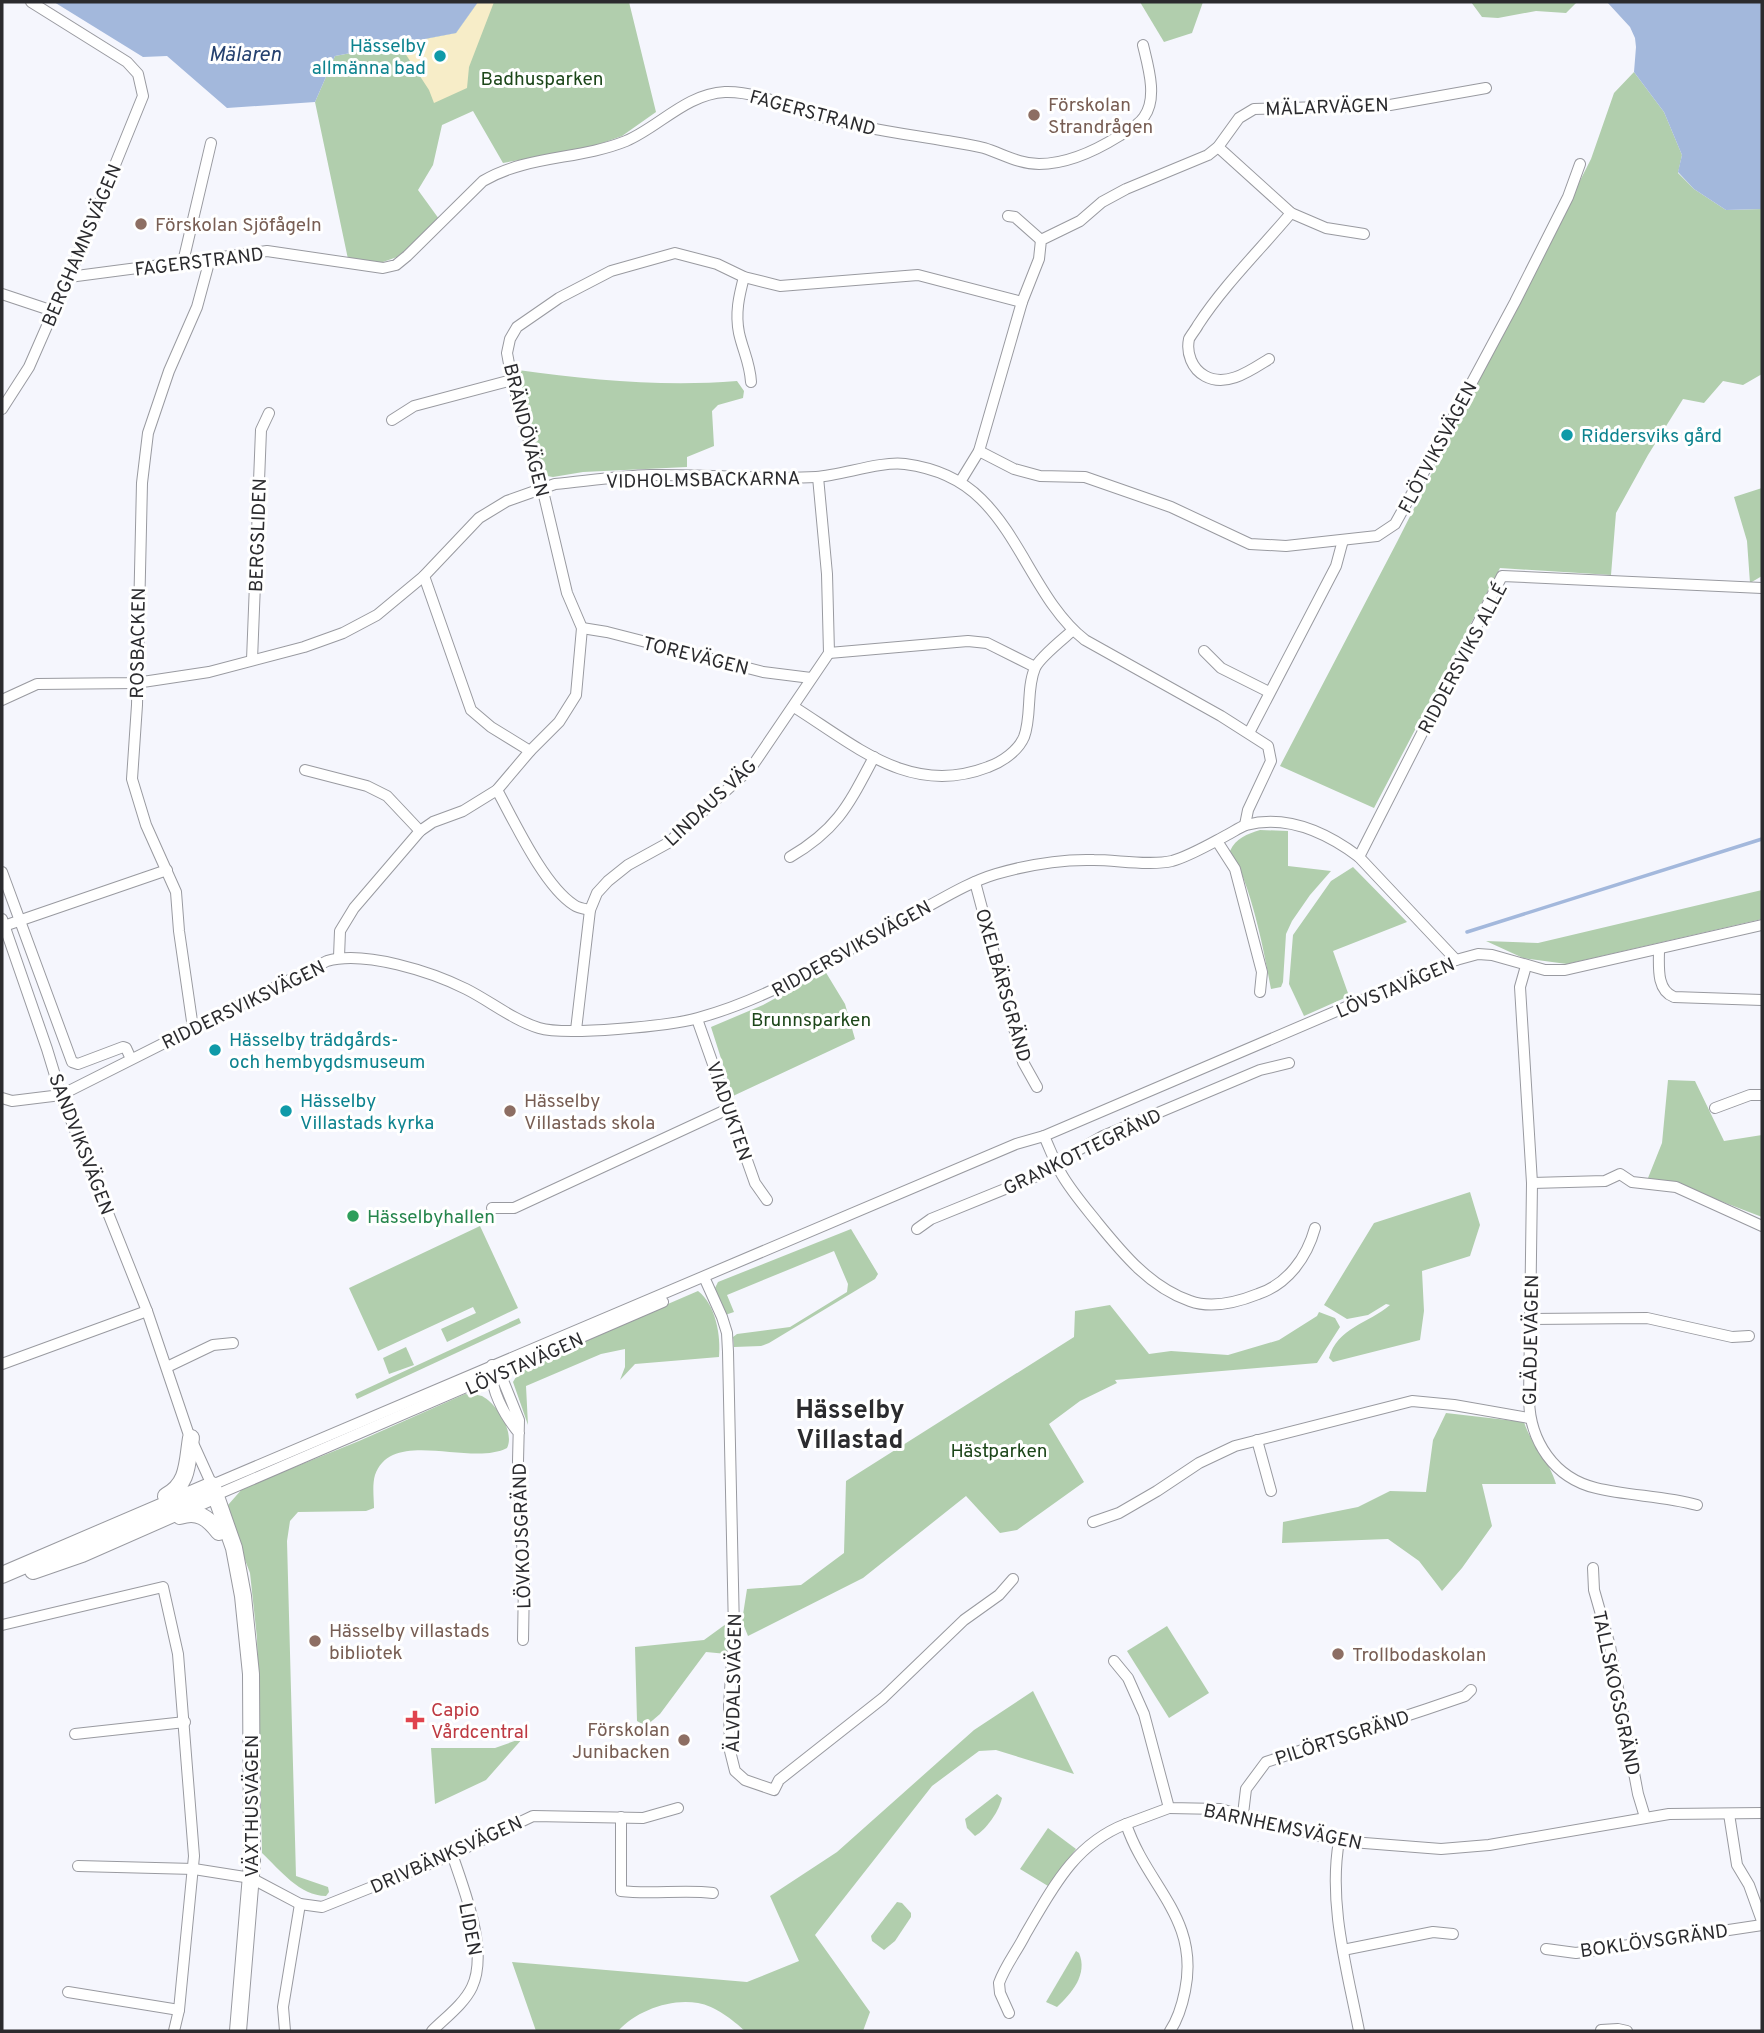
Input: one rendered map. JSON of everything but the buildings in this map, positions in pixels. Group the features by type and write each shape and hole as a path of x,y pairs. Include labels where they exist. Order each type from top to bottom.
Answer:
{"street":[{"name":"BERGHAMNSVÄGEN","path":"2,409 29,367 69,276 143,90 138,75 116,54 31,2"},
{"name":"FAGERSTRAND","path":"69,276 267,251 383,268 396,265 483,181 498,172 515,165 610,147 629,140 686,105 705,96 724,92 750,94 868,128 984,148 1018,162 1062,162 1110,142 1144,118 1150,104 1149,69 1143,45"},
{"name":"MÄLARVÄGEN","path":"1041,240 1080,221 1102,202 1208,155 1218,147 1239,118 1254,108 1390,105 1486,88"},
{"path":"183,262 211,143"},
{"path":"1218,147 1290,213 1326,228 1363,234"},
{"name":"FLÖTVIKSVÄGEN","path":"979,452 1014,469 1040,476 1085,477 1171,507 1250,544 1286,546 1377,536 1395,524 1515,302 1568,197 1580,164"},
{"path":"1269,359 1245,374 1224,380 1207,378 1195,370 1190,360 1189,339 1224,290 1290,213"},
{"path":"960,482 979,452 1022,302 1039,259 1041,240 1015,217 1008,216"},
{"name":"BRÄNDÖVÄGEN","path":"339,957 340,931 354,908 420,831 433,822 463,811 497,790 559,722 576,695 582,628 567,593 542,487 512,380 508,353 510,339 517,327 559,298 611,271 676,253 717,264 744,277 780,286 918,275 1022,302"},
{"name":"ROSBACKEN","path":"193,1028 176,892 146,825 132,779 142,482 148,433 169,371 197,307 210,259"},
{"path":"744,277 737,305 739,333 750,364 751,382"},
{"path":"2,294 53,311"},
{"path":"392,420 414,406 512,380"},
{"name":"BERGSLIDEN","path":"252,660 261,430 270,413"},
{"name":"VIDHOLMSBACKARNA","path":"2,699 37,684 136,682 209,672 304,647 343,633 377,615 424,576 479,518 507,501 542,487 649,475 818,477 901,463 935,468 982,499 1073,631 1268,746 1271,761 1248,810 1245,825"},
{"path":"818,477 827,574 829,653 968,641 987,643 1035,667"},
{"path":"1249,733 1336,566 1343,540"},
{"path":"424,576 471,710 485,723 530,751"},
{"name":"RIDDERSVIKS ALLÉ","path":"1359,857 1502,576 1762,588"},
{"name":"TOREVÄGEN","path":"582,628 763,672 811,678"},
{"path":"794,707 895,769 943,777 971,774 997,764 1017,748 1024,736 1035,667 1073,631"},
{"path":"1204,651 1221,668 1269,692"},
{"name":"LINDAUS VÄG","path":"576,1030 590,910 597,893 628,866 668,843 751,768 829,653"},
{"path":"790,857 815,842 839,818 874,757"},
{"path":"305,770 368,786 387,796 420,831"},
{"path":"497,790 526,844 554,884 575,906 590,910"},
{"name":"RIDDERSVIKSVÄGEN","path":"61,1095 339,957 408,967 464,988 527,1024 542,1029 576,1030 678,1024 747,1003 799,979 975,882 996,874 1048,863 1092,860 1170,861 1217,841 1245,825 1291,824 1307,827 1327,836 1359,857 1456,960"},
{"path":"1217,841 1235,869 1262,972 1260,992"},
{"path":"3,923 20,921 167,870"},
{"path":"2,872 72,1062 78,1064 123,1047 131,1059"},
{"name":"OXELBÄRSGRÄND","path":"975,882 1023,1062 1037,1087"},
{"name":"SANDVIKSVÄGEN","path":"3,923 61,1095 147,1311 209,1492"},
{"name":"LÖVSTAVÄGEN","path":"2,1584 142,1528 209,1492 494,1372 1016,1144 1044,1136 1456,960 1478,954 1492,955 1545,970 1565,970 1762,925"},
{"path":"1659,949 1662,987 1667,994 1674,997 1762,999"},
{"name":"GLÄDJEVÄGEN","path":"1526,966 1520,986 1532,1183 1529,1418 1536,1441 1545,1455 1573,1478 1594,1488 1671,1498 1697,1506"},
{"name":"VIADUKTEN","path":"697,1019 755,1183 767,1200"},
{"name":"GRANKOTTEGRÄND","path":"917,1229 931,1219 1037,1176 1104,1136 1260,1070 1289,1063"},
{"path":"2,1098 12,1101 61,1095"},
{"path":"1715,1108 1750,1096 1762,1095"},
{"path":"492,1208 514,1208 730,1108"},
{"path":"1044,1136 1074,1194 1130,1263 1154,1281 1191,1301 1204,1304 1233,1302 1264,1293 1287,1278 1305,1253 1315,1228"},
{"path":"1532,1183 1605,1181 1620,1174 1632,1182 1676,1187 1762,1226"},
{"name":"ÄLVDALSVÄGEN","path":"705,1280 727,1333 734,1631 729,1705 730,1751 736,1771 745,1780 774,1790 779,1780 883,1698 964,1620 999,1595 1013,1579"},
{"path":"2,1363 147,1311"},
{"path":"1530,1318 1647,1318 1732,1336 1749,1336"},
{"path":"167,1367 213,1345 233,1343"},
{"name":"LÖVKOJSGRÄND","path":"494,1372 520,1420 523,1640"},
{"path":"1093,1522 1119,1513 1199,1463 1235,1446 1412,1401 1529,1418"},
{"path":"146,1511 157,1501 177,1490 183,1482 191,1438"},
{"path":"1257,1440 1271,1491"},
{"name":"LÖVSTAVÄGEN","path":"2,1575 146,1511 209,1492"},
{"name":"VÄXTHUSVÄGEN","path":"209,1492 219,1532 239,1580"},
{"name":"VÄXTHUSVÄGEN","path":"209,1492 234,1548 243,1596 251,1674 251,1878 238,2031"},
{"path":"142,1528 149,1529 186,1514 196,1513 205,1517 219,1532"},
{"name":"TALLSKOGSGRÄND","path":"1593,1568 1594,1590 1610,1646 1638,1794 1645,1817"},
{"path":"2,1625 163,1587 178,1654 194,1869 179,2010 174,2031"},
{"path":"1009,2013 1000,1993 1002,1974 1056,1883 1081,1851 1113,1829 1169,1808 1144,1714 1128,1678 1114,1661"},
{"name":"PILÖRTSGRÄND","path":"1243,1814 1246,1789 1266,1762 1465,1696 1471,1690"},
{"path":"75,1734 185,1722"},
{"name":"DRIVBÄNKSVÄGEN","path":"78,1866 194,1869 251,1878 300,1903 322,1907 452,1854 533,1816 643,1818 678,1808"},
{"name":"BARNHEMSVÄGEN","path":"1169,1808 1220,1809 1339,1840 1441,1849 1503,1843 1669,1814 1762,1813"},
{"path":"1729,1814 1737,1865 1748,1885 1762,1923"},
{"path":"621,1817 621,1891 713,1893"},
{"path":"1126,1824 1133,1844 1181,1924 1187,1951 1188,1976 1182,2004 1170,2031"},
{"path":"1339,1840 1335,1867 1335,1897 1359,2031"},
{"name":"LIDEN","path":"432,2031 472,1988 478,1967 478,1946 452,1854"},
{"path":"285,2031 283,2007 300,1903"},
{"name":"BOKLÖVSGRÄND","path":"1546,1949 1576,1953 1762,1923"},
{"path":"1343,1950 1433,1932 1453,1934"},
{"path":"68,1992 179,2010"},
{"path":"1601,2030 1627,2031"}],"green space":[{"name":"Badhusparken","path":"478,2 629,2 656,112 622,136 591,147 503,163 473,111 442,125 433,165 418,190 439,219 400,256 380,263 348,259 315,102 335,56 456,33"},
{"path":"1140,2 1203,2 1192,33 1164,42"},
{"path":"1471,2 1577,2 1566,13 1536,11 1498,18 1482,17"},
{"path":"1634,72 1664,112 1682,155 1678,173 1694,189 1726,210 1762,209 1762,374 1743,385 1723,381 1704,403 1683,399 1616,513 1611,575 1500,568 1374,808 1280,766 1591,159 1614,93"},
{"path":"518,370 628,382 737,381 744,391 743,398 718,405 712,411 714,446 687,457 687,467 583,472 553,477 543,472"},
{"path":"1762,488 1762,576 1750,583 1747,541 1734,497"},
{"path":"1260,830 1288,831 1288,866 1331,871 1292,921 1286,934 1283,982 1281,987 1271,989 1250,899 1230,851 1242,837"},
{"path":"1353,867 1407,922 1333,951 1349,996 1304,1016 1289,984 1293,935 1331,881"},
{"path":"1762,890 1762,919 1567,964 1523,958 1486,941 1538,943"},
{"name":"Brunnsparken","path":"825,971 845,1004 855,1039 733,1096 711,1027 763,1005"},
{"path":"1668,1080 1695,1081 1724,1141 1762,1135 1762,1217 1676,1184 1648,1178 1662,1143"},
{"path":"1470,1192 1480,1225 1470,1256 1422,1271 1424,1311 1420,1340 1333,1362 1329,1358 1333,1348 1346,1333 1390,1305 1386,1304 1368,1315 1347,1319 1324,1305 1374,1223"},
{"path":"480,1226 518,1308 447,1342 441,1329 476,1313 473,1307 378,1351 349,1288"},
{"path":"851,1229 878,1274 875,1279 769,1343 734,1347 733,1337 737,1334 790,1327 847,1292 848,1284 834,1251 727,1295 734,1312 725,1315 715,1288 718,1282"},
{"path":"698,1291 709,1304 716,1321 719,1357 635,1364 620,1380 625,1367 625,1349 601,1354 526,1386 528,1425 513,1382 519,1372 538,1360"},
{"name":"Hästparken","path":"1110,1305 1149,1354 1171,1351 1228,1355 1279,1340 1317,1316 1319,1312 1335,1318 1340,1327 1317,1363 1115,1380 1117,1383 1080,1401 1049,1424 1084,1482 1017,1530 1000,1533 966,1496 863,1578 748,1636 742,1621 747,1589 801,1585 844,1553 846,1481 1074,1337 1075,1311"},
{"path":"519,1318 521,1323 357,1399 355,1394"},
{"path":"406,1347 414,1365 389,1374 383,1358"},
{"path":"465,1394 482,1396 499,1412 509,1434 507,1448 492,1453 415,1450 398,1453 384,1461 375,1475 374,1508 366,1511 298,1512 290,1521 287,1541 296,1876 328,1887 326,1896 317,1895 291,1881 262,1853 257,1638 250,1573 234,1531 228,1505 243,1488"},
{"path":"1446,1413 1524,1422 1556,1484 1482,1484 1492,1526 1442,1591 1419,1561 1388,1539 1282,1543 1283,1522 1358,1507 1390,1491 1426,1492 1433,1440"},
{"path":"726,1624 727,1654 706,1652 660,1714 646,1726 637,1721 635,1647 704,1640"},
{"path":"1167,1626 1209,1693 1169,1718 1127,1651"},
{"path":"1033,1691 1074,1774 996,1750 979,1751 932,1786 815,1935 870,2012 863,2031 745,2031 717,2010 698,2003 676,2002 634,2017 618,2031 536,2031 512,1962 747,1982 799,1961 770,1896 837,1852 974,1730"},
{"path":"523,1738 486,1780 435,1804 431,1748 495,1748"},
{"path":"997,1794 1002,1798 998,1808 988,1824 975,1836 967,1828 965,1819"},
{"path":"1048,1828 1076,1849 1048,1886 1020,1869"},
{"path":"897,1902 902,1903 911,1913 911,1917 895,1941 884,1950 872,1941 871,1936"},
{"path":"1076,1951 1081,1961 1077,1983 1057,2007 1046,2002"}],"sand":[{"name":"Hässelby allmänna bad","path":"478,2 494,2 469,67 467,88 434,103 429,90 399,44 456,33"}],"water":[{"name":"Mälaren","path":"54,2 478,2 456,33 335,56 315,102 227,108 167,56 143,57"},
{"path":"1607,2 1762,2 1762,209 1726,210 1694,189 1678,172 1682,155 1664,112 1634,72 1635,38 1630,27"}],"waterway":[{"path":"1467,932 1762,839"}],"place":[{"name":"Hässelby allmänna bad","path":"440,56"},
{"name":"Förskolan Strandrågen","path":"1034,115"},
{"name":"Förskolan Sjöfågeln","path":"141,224"},
{"name":"Riddersviks gård","path":"1567,435"},
{"name":"Hässelby trädgårds- och hembygdsmuseum","path":"215,1050"},
{"name":"Hässelby Villastads kyrka","path":"286,1111"},
{"name":"Hässelby Villastads skola","path":"510,1111"},
{"name":"Hässelbyhallen","path":"353,1216"},
{"name":"Hässelby villastads bibliotek","path":"315,1641"},
{"name":"Trollbodaskolan","path":"1338,1654"},
{"name":"Capio Vårdcentral","path":"415,1720"},
{"name":"Förskolan Junibacken","path":"684,1740"}],"district":[{"name":"Hässelby Villastad","path":"850,1424"}]}
